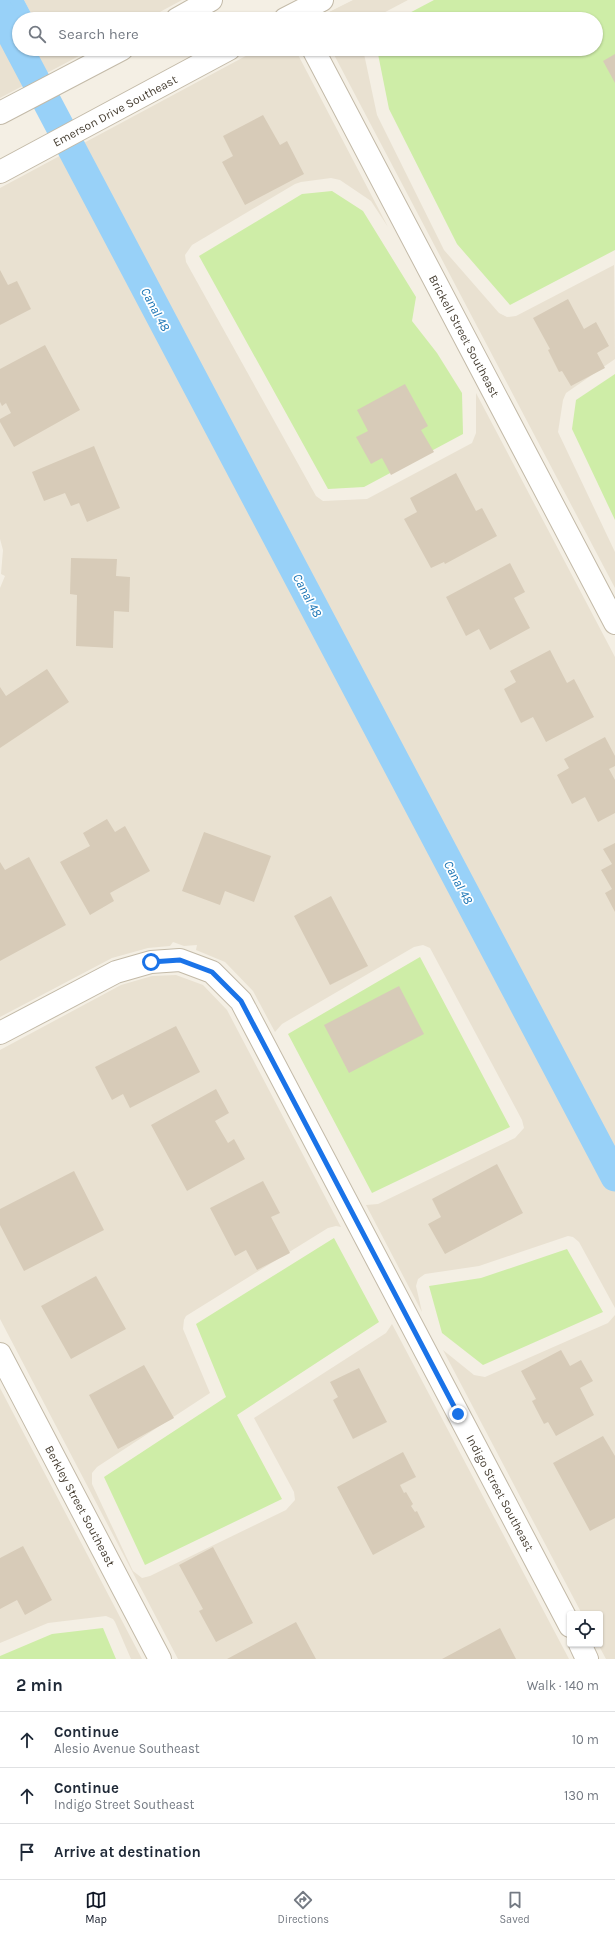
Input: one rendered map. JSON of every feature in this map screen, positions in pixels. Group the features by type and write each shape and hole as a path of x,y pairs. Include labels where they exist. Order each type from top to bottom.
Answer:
{"street":[{"path":"190,12 211,0"},
{"path":"293,12 322,0"},
{"path":"3,111 109,56"},
{"name":"Emerson Drive Southeast","path":"0,172 216,56"},
{"name":"Brickell Street Southeast","path":"317,56 615,623"},
{"name":"Indigo Street Southeast","path":"0,1033 116,972 151,962 180,960 212,972 241,1001 567,1620"},
{"name":"Berkley Street Southeast","path":"0,1354 160,1659"},
{"path":"581,1647 587,1659"}],"shaded area":[{"path":"24,0 182,0 160,12 30,12"},
{"path":"353,0 408,0 385,12 329,12"},
{"path":"0,42 10,62 21,56 79,56 0,98"},
{"path":"246,56 299,56 388,227 371,201 340,180 331,178 301,182 295,184 192,245 185,255 186,262 316,496 323,501 367,499 472,443 476,433 476,393 615,657 615,1308 579,1242 573,1237 568,1236 479,1266 425,1274 418,1279 416,1286 422,1312 366,1205 378,1204 515,1138 524,1128 522,1120 430,948 423,945 414,947 282,1024 275,1032 253,991 225,962 196,950 197,945 184,946 173,942 170,946 148,948 112,958 0,1017 0,588 5,576 1,574 3,550 0,539 0,188"},
{"path":"335,56 364,56 377,115 444,250 499,313 507,317 516,316 614,265 615,359 566,393 563,400 558,432 615,552 615,588"},
{"path":"176,975 203,985 227,1010 341,1227 336,1226 328,1228 186,1316 183,1329 210,1393 97,1467 92,1473 92,1484 133,1571 142,1578 150,1576 286,1510 295,1500 294,1492 254,1418 386,1333 392,1324 569,1659 178,1659 0,1319 0,1050 121,985 152,976"},
{"path":"615,1315 615,1659 606,1659 600,1647 603,1647 603,1611 580,1611 443,1350 474,1375 485,1377 608,1323"},
{"path":"0,1388 142,1659 131,1659 115,1622 113,1619 106,1616 48,1623 0,1643"}],"green space":[{"path":"434,0 615,0 615,250 510,305 457,244 389,109 378,56 603,56 603,12 411,12"},
{"path":"332,191 363,211 416,297 412,321 437,353 462,393 463,434 364,487 328,489 199,256 302,194"},
{"path":"615,374 615,520 572,429 576,400"},
{"path":"420,957 510,1127 372,1193 288,1034"},
{"path":"334,1238 379,1322 237,1415 282,1499 145,1565 104,1477 226,1397 196,1324"},
{"path":"567,1249 603,1312 483,1365 442,1333 429,1286 481,1278"},
{"path":"103,1628 116,1659 0,1659 0,1656 52,1634"}],"water":[{"path":"0,0 24,0 30,12 12,12 12,56 21,56 10,62 0,42"}],"building":[{"path":"615,54 615,83 603,61"},
{"path":"263,115 280,145 287,141 304,174 245,205 222,162 233,156 223,136"},
{"path":"0,270 8,285 17,281 31,309 0,325"},
{"path":"568,299 584,329 596,322 609,346 597,353 605,368 571,386 562,371 559,372 548,350 550,349 533,318"},
{"path":"45,345 80,410 14,447 0,422 0,419 11,413 6,403 2,406 0,402 0,369"},
{"path":"405,384 428,426 421,430 434,452 391,475 382,458 371,464 356,437 368,431 357,410"},
{"path":"94,446 120,508 87,522 79,503 71,506 65,493 44,501 32,472"},
{"path":"456,473 476,511 482,508 497,536 445,564 444,562 431,568 404,519 417,512 410,498"},
{"path":"71,558 117,559 116,576 130,577 129,612 114,611 113,648 76,646 77,595 70,594"},
{"path":"510,563 525,592 514,598 530,628 490,650 479,629 466,636 446,597"},
{"path":"550,650 567,683 574,679 594,717 546,742 533,717 521,723 504,689 516,682 510,671"},
{"path":"47,669 69,702 0,748 0,687 6,696"},
{"path":"605,737 615,756 615,766 609,769 615,780 615,813 598,822 585,797 572,804 557,775 569,768 564,759"},
{"path":"107,819 115,832 125,826 150,871 110,893 114,901 90,915 60,862 90,846 83,833"},
{"path":"204,832 271,856 254,902 225,891 220,905 182,891"},
{"path":"615,843 615,912 605,893 612,889 601,870 612,864 603,849"},
{"path":"29,857 66,925 0,961 0,862 5,870"},
{"path":"331,896 368,966 330,985 294,916"},
{"path":"399,986 424,1034 349,1073 324,1025"},
{"path":"176,1026 200,1072 130,1108 123,1094 112,1100 95,1067"},
{"path":"216,1089 229,1113 215,1121 228,1143 234,1139 245,1159 187,1191 151,1125"},
{"path":"497,1164 523,1213 445,1254 428,1224 441,1217 432,1199"},
{"path":"74,1171 104,1230 24,1271 0,1225 0,1209"},
{"path":"263,1181 280,1213 271,1217 290,1253 257,1270 246,1250 235,1256 210,1208"},
{"path":"96,1276 126,1329 71,1359 41,1306"},
{"path":"561,1350 570,1366 581,1360 593,1381 580,1388 594,1415 556,1436 548,1422 544,1424 532,1401 536,1399 521,1371"},
{"path":"144,1365 174,1418 118,1449 89,1395"},
{"path":"359,1368 387,1422 353,1439 333,1400 338,1397 330,1382"},
{"path":"603,1436 615,1456 615,1518 590,1531 553,1463"},
{"path":"403,1452 416,1477 400,1485 404,1493 406,1492 413,1504 411,1506 415,1512 417,1511 425,1527 373,1555 337,1487"},
{"path":"23,1546 52,1600 25,1615 17,1600 0,1609 0,1558"},
{"path":"213,1547 253,1623 216,1642 199,1611 203,1609 179,1565"},
{"path":"296,1622 316,1659 227,1659"},
{"path":"500,1628 516,1659 442,1659"}],"waterway":[{"name":"Canal 48","path":"0,13 12,36"},
{"name":"Canal 48","path":"23,56 615,1177"}],"route":[{"path":"151,962 180,960 212,972 241,1001 458,1414"}]}
